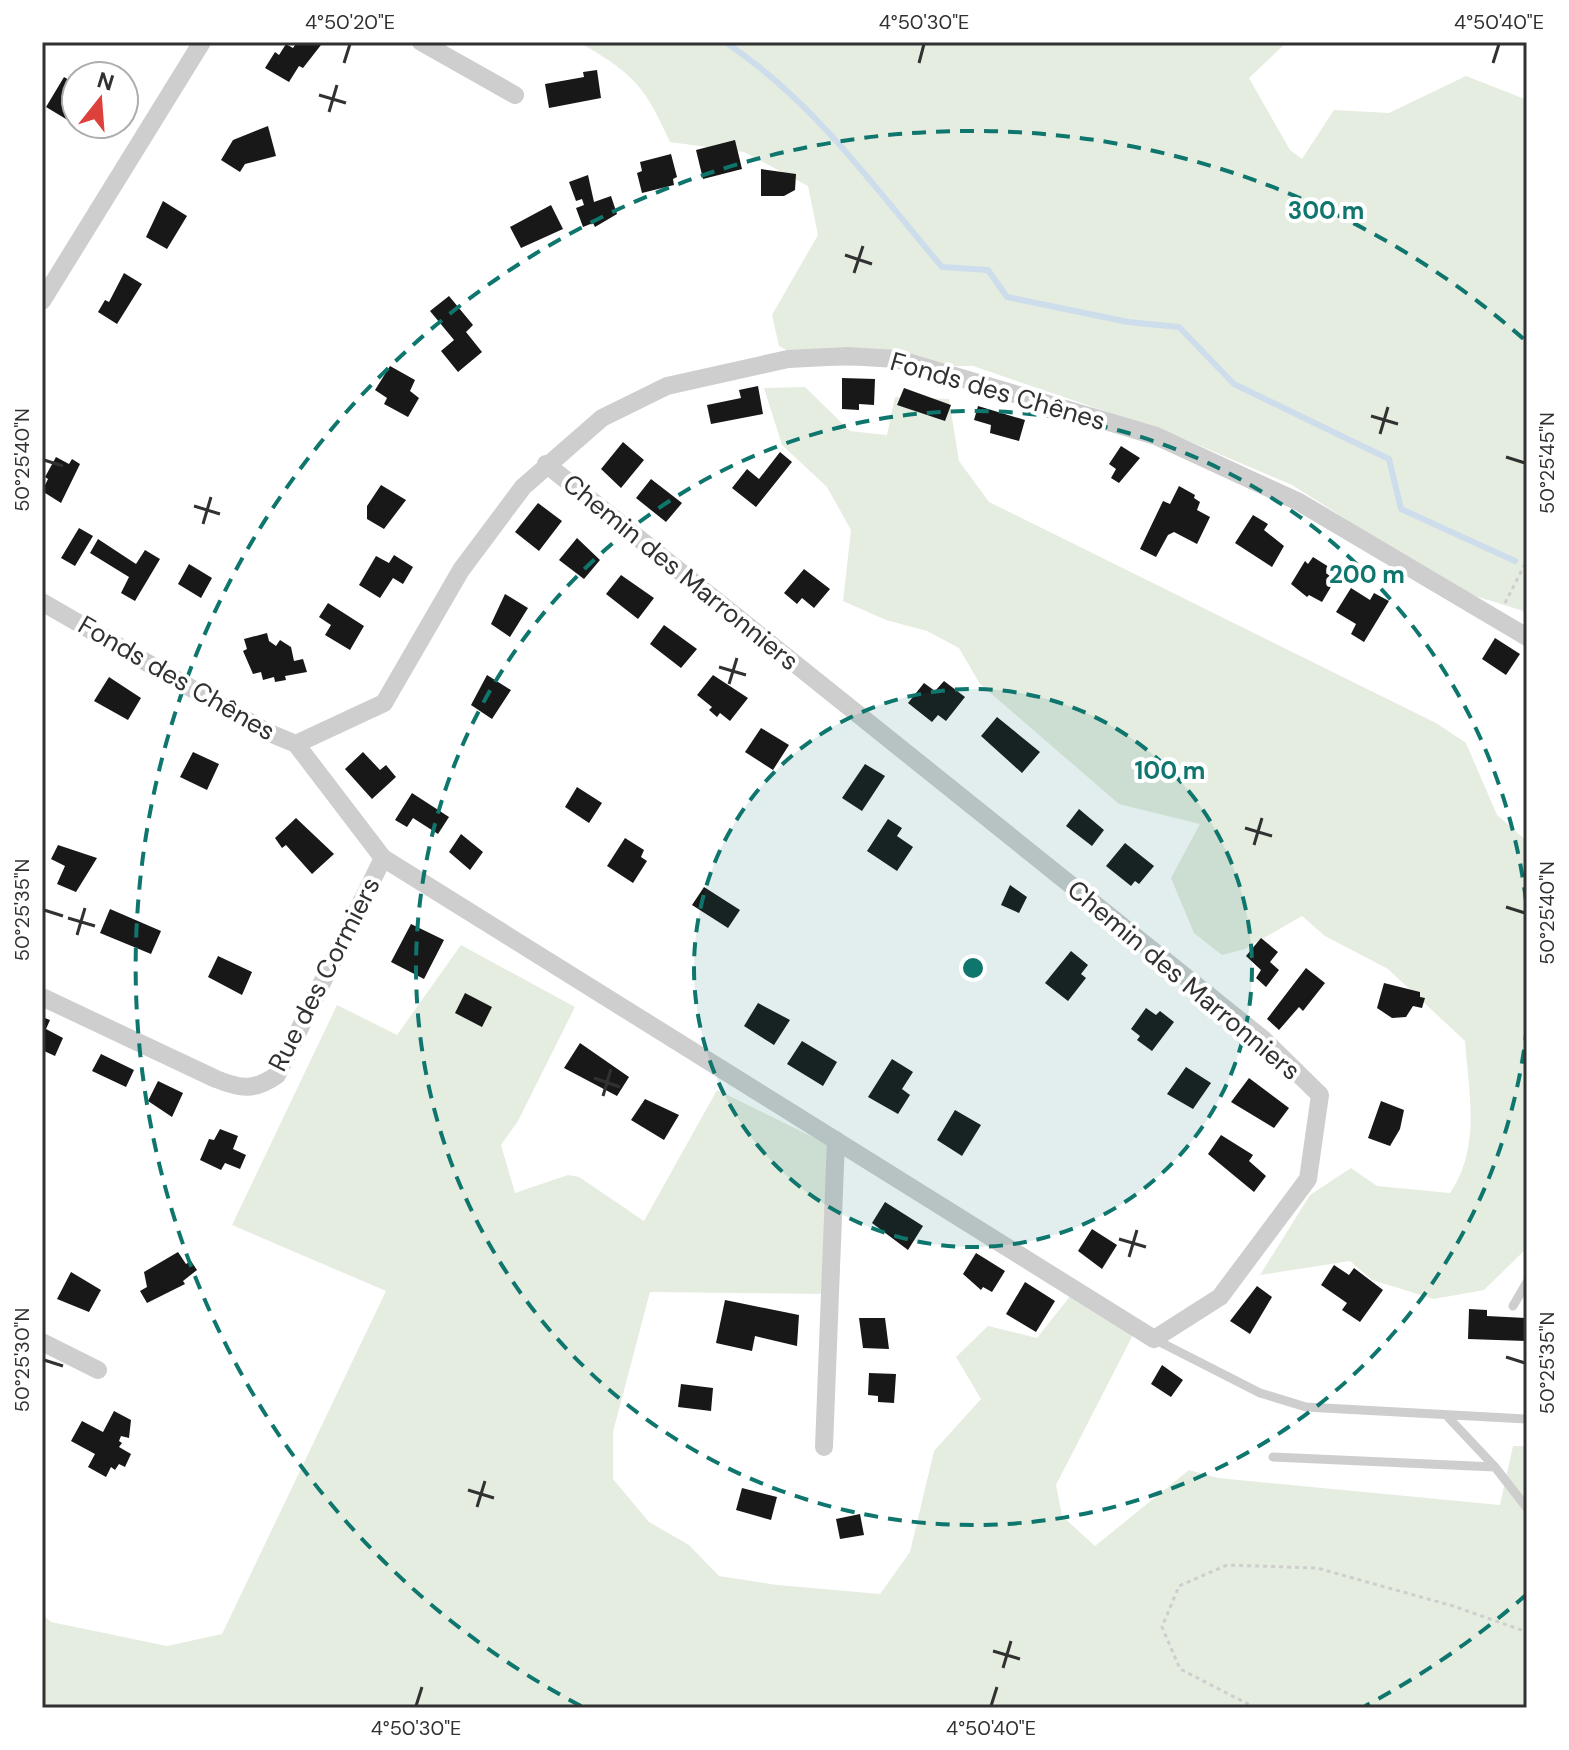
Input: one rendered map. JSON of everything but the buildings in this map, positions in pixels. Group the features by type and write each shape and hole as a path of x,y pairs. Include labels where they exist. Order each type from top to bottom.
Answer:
{"street":[{"path":"42,301 202,42"},
{"path":"421,42 515,95"},
{"name":"Fonds des Chênes","path":"42,602 267,732 296,744 384,703 461,570 523,487 602,418 667,386 788,359 847,356 897,359 1156,436 1299,502 1527,637"},
{"name":"Chemin des Marronniers","path":"546,464 1263,1039 1320,1095 1308,1179 1220,1297 1154,1339"},
{"name":"Rue des Cormiers","path":"42,997 244,1090 263,1085 277,1075 383,858 296,744"},
{"path":"383,858 1154,1339"},
{"path":"824,1447 836,1140"},
{"path":"42,1342 98,1370"}],"lane":[{"path":"1513,1306 1527,1282"},
{"path":"1154,1339 1260,1393 1306,1407 1527,1419"},
{"path":"1446,1415 1495,1467 1527,1508"},
{"path":"1273,1457 1495,1467"}],"path":[{"path":"1497,619 1527,560"},
{"path":"1256,1708 1180,1669 1162,1627 1179,1586 1227,1565 1317,1568 1453,1606 1527,1632"}],"shaded area":[{"path":"579,42 1287,42 1249,78 1290,150 1302,159 1334,110 1389,113 1466,76 1527,100 1527,612 1459,591 1292,485 1177,436 973,366 815,366 779,346 772,315 818,235 808,186 744,152 670,142 652,106 635,82"},
{"path":"805,387 850,431 887,435 895,397 949,399 959,461 989,502 1436,723 1466,743 1497,815 1527,841 1527,1248 1484,1290 1434,1299 1372,1280 1350,1261 1260,1275 1310,1195 1351,1168 1377,1186 1450,1193 1466,1157 1471,1120 1465,1041 1388,969 1325,936 1302,916 1245,949 1222,955 1194,933 1171,878 1200,824 1119,804 980,684 959,648 927,631 886,620 843,601 851,530 827,487 782,445 764,388"},
{"path":"461,945 575,1007 518,1121 501,1145 515,1193 568,1175 579,1177 644,1221 717,1090 831,1146 827,1294 650,1292 613,1432 613,1479 649,1522 689,1545 719,1576 777,1585 880,1594 910,1552 934,1451 981,1399 956,1357 988,1326 1037,1338 1071,1295 1133,1335 1056,1485 1062,1516 1095,1546 1189,1470 1218,1478 1500,1505 1513,1446 1527,1446 1527,1708 42,1708 42,1614 51,1622 167,1646 222,1634 386,1291 232,1225 337,1005 397,1035"}],"waterway":[{"path":"725,42 757,65 815,118 942,267 988,270 1007,297 1128,322 1179,327 1234,384 1389,459 1401,509 1515,561"}]}
